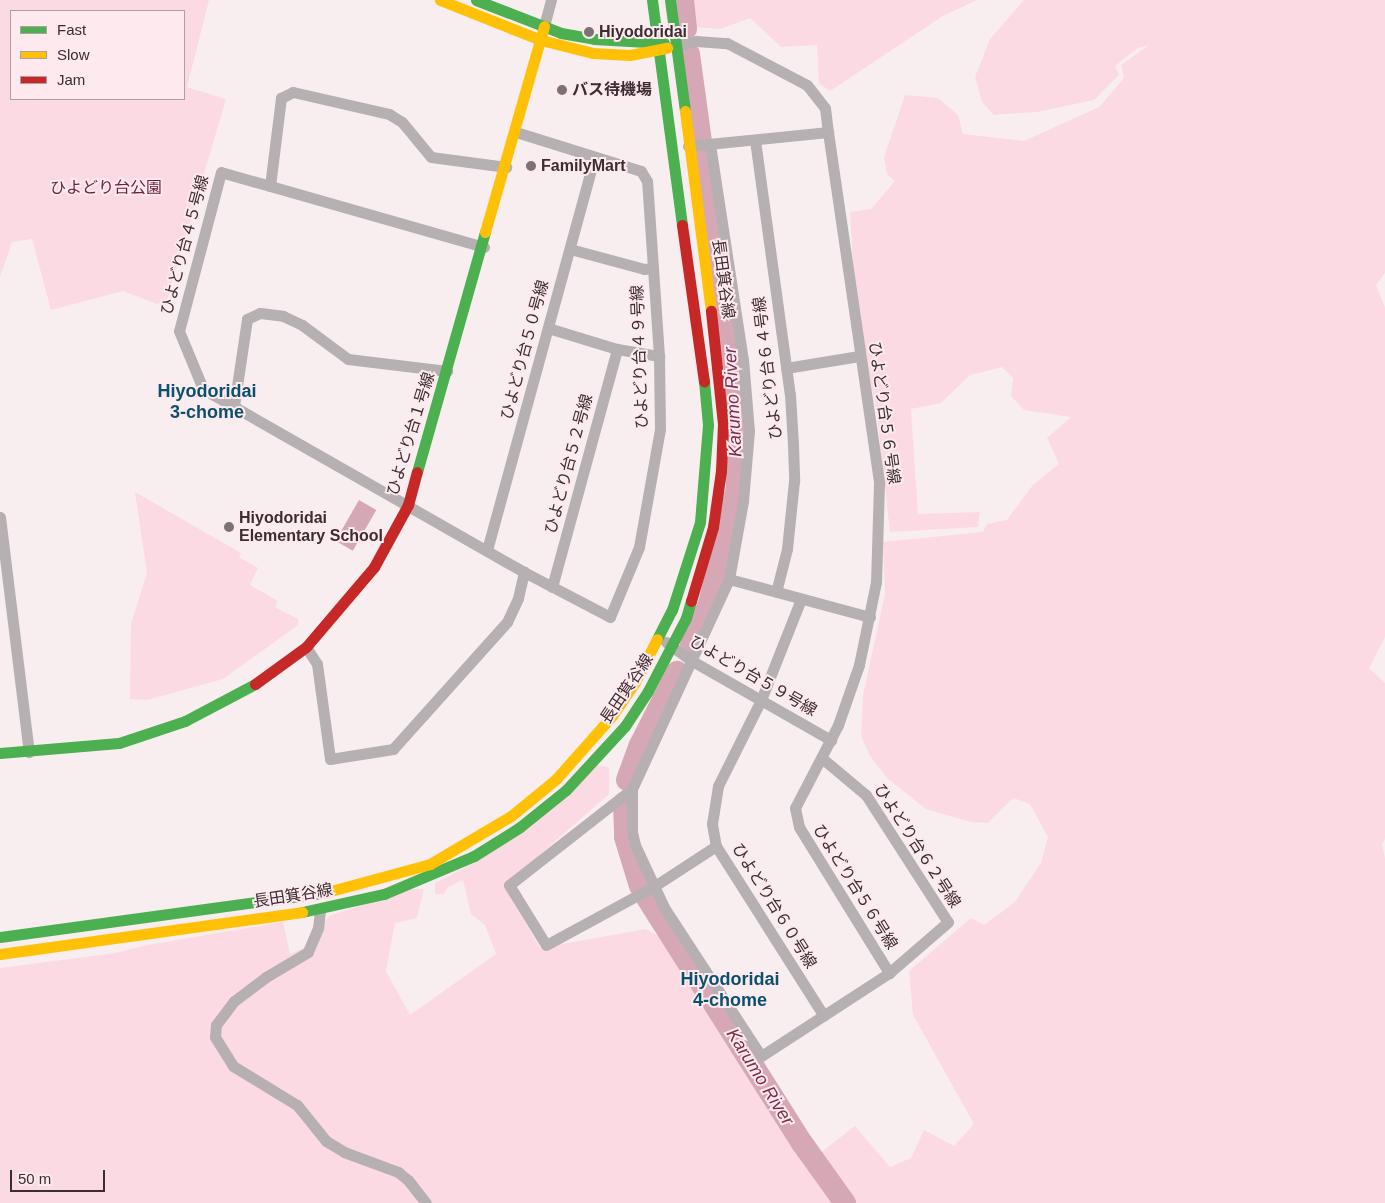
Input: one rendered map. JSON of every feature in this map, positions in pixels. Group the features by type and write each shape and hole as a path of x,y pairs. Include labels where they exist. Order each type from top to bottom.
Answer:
{"street":[{"path":"440,0 541,40 593,53 630,55 657,52 674,46"},
{"path":"476,0 544,26 594,39 655,40 674,46"},
{"name":"ひよどり台１号線","path":"0,753 119,743 185,721 249,689 306,647 374,567 408,505 484,247 551,0"},
{"name":"長田箕谷線","path":"0,937 324,893 430,864 511,816 556,779 612,716 660,638 689,564 700,522 708,425 702,363 655,40 652,0"},
{"name":"長田箕谷線","path":"0,954 320,910 384,894 474,856 520,828 566,790 625,726 673,647 703,569 713,527 723,433 717,359 674,46 670,0"},
{"name":"ひよどり台５６号線","path":"674,46 696,41 727,43 807,85 825,108 859,356 879,483 876,582 859,665 831,740 822,759 802,791 795,808 799,828 889,973 761,1056 653,887 635,845 632,789 694,662 729,580 743,501 749,431 743,360 710,145"},
{"path":"270,186 280,98 293,92 389,114 402,122 431,157 506,167"},
{"name":"ひよどり台４９号線","path":"408,505 524,572 610,617 639,547 651,494 660,429 659,356 647,181 641,171 594,158 516,132"},
{"path":"688,146 828,132"},
{"name":"ひよどり台６４号線","path":"755,140 786,368 794,481 787,549 776,592"},
{"name":"ひよどり台５０号線","path":"487,550 594,158"},
{"name":"ひよどり台４５号線","path":"408,505 204,389 179,331 221,172 484,247"},
{"path":"570,249 644,269 653,268"},
{"path":"234,406 247,319 260,313 284,316 302,325 348,359 447,372"},
{"path":"548,328 617,349 659,356"},
{"name":"ひよどり台５２号線","path":"552,587 617,349"},
{"path":"786,368 859,356"},
{"path":"0,517 29,752"},
{"path":"306,647 317,664 330,759 393,749 507,622 518,598 524,572"},
{"path":"729,580 870,617"},
{"name":"ひよどり台６０号線","path":"801,599 761,700 718,786 712,824 716,846 824,1016"},
{"name":"ひよどり台５９号線","path":"660,638 694,662 831,740"},
{"name":"ひよどり台６２号線","path":"822,759 866,795 948,922 932,938 889,973"},
{"path":"632,789 621,794 509,884 546,945 653,887 716,846"},
{"path":"320,910 318,928 308,952 266,977 234,1002 216,1025 215,1037 233,1066 296,1105 326,1141 344,1152 398,1172 408,1180 426,1203"}],"green space":[{"name":"ひよどり台公園","path":"0,0 209,0 187,87 226,99 167,300 157,304 123,291 51,310 32,239 12,242 0,277"},
{"path":"686,0 977,0 943,16 830,91 819,83 817,45 781,47 750,18 720,29 691,27"},
{"path":"1024,0 1385,0 1385,273 1376,285 1385,307 1385,637 1369,668 1385,683 1385,839 1382,844 1385,858 1385,1203 0,1203 0,968 116,953 142,946 283,922 290,954 305,947 329,916 409,889 424,889 417,918 395,923 386,971 410,1015 496,954 485,925 471,914 463,880 448,887 444,894 435,894 435,883 480,860 596,765 609,767 609,794 504,886 540,948 646,929 661,938 684,965 819,1154 855,1126 890,1167 911,1158 924,1130 954,1146 974,1124 913,1015 909,971 971,918 984,925 1014,903 1041,863 1048,837 1030,804 1013,798 988,823 971,822 926,809 887,778 870,756 861,736 863,695 885,594 883,542 983,532 987,524 1007,520 1032,486 1059,464 1047,438 1071,417 1024,410 1011,396 1013,378 1002,367 970,375 941,403 911,409 918,514 980,512 978,527 890,532 877,415 855,300 850,212 871,209 895,181 887,174 884,157 905,95 938,98 958,115 963,134 1024,141 1099,107 1124,78 1121,65 1149,45 1138,48 1115,66 1119,75 1094,100 1037,112 994,115 982,102 975,77 990,39"},
{"path":"135,492 241,553 239,557 258,568 250,585 278,601 275,607 298,619 298,625 223,679 147,700 130,699 131,624 147,573"}],"shaded area":[{"path":"359,500 376,510 353,551 336,541"}],"waterway":[{"name":"Karumo River","path":"683,0 686,29"},
{"name":"Karumo River","path":"689,54 701,142"},
{"name":"Karumo River","path":"691,644 709,604 737,487 735,373 703,156"},
{"name":"Karumo River","path":"627,780 640,745 677,672"},
{"name":"Karumo River","path":"624,803 625,837 640,886"},
{"name":"Karumo River","path":"647,898 802,1143 845,1203"}],"traffic: fast":[{"path":"476,0 561,33 594,39 664,43"},
{"path":"652,0 682,225"},
{"path":"670,0 685,111"},
{"path":"417,472 485,232"},
{"path":"657,639 672,610 700,522 708,425 704,381"},
{"path":"302,912 384,894 474,856 520,827 566,790 625,726 648,691 686,618 691,601"},
{"path":"0,753 119,743 185,721 255,684"},
{"path":"0,937 327,892"}],"traffic: slow":[{"path":"440,0 541,40 593,53 630,55 667,48"},
{"path":"485,232 544,26"},
{"path":"685,111 711,311"},
{"path":"327,892 430,864 511,816 556,779 612,716 635,682 657,639"},
{"path":"0,954 302,912"}],"traffic: jam":[{"path":"682,225 704,381"},
{"path":"691,601 713,527 721,471 723,424 711,311"},
{"path":"255,684 306,647 374,567 408,505 417,472"}],"place":[{"name":"Hiyodoridai","path":"589,32"},
{"name":"バス待機場","path":"562,90"},
{"name":"FamilyMart","path":"531,166"},
{"name":"Hiyodoridai Elementary School","path":"229,527"}],"district":[{"name":"Hiyodoridai 3-chome","path":"207,402"},
{"name":"Hiyodoridai 4-chome","path":"730,990"}]}
